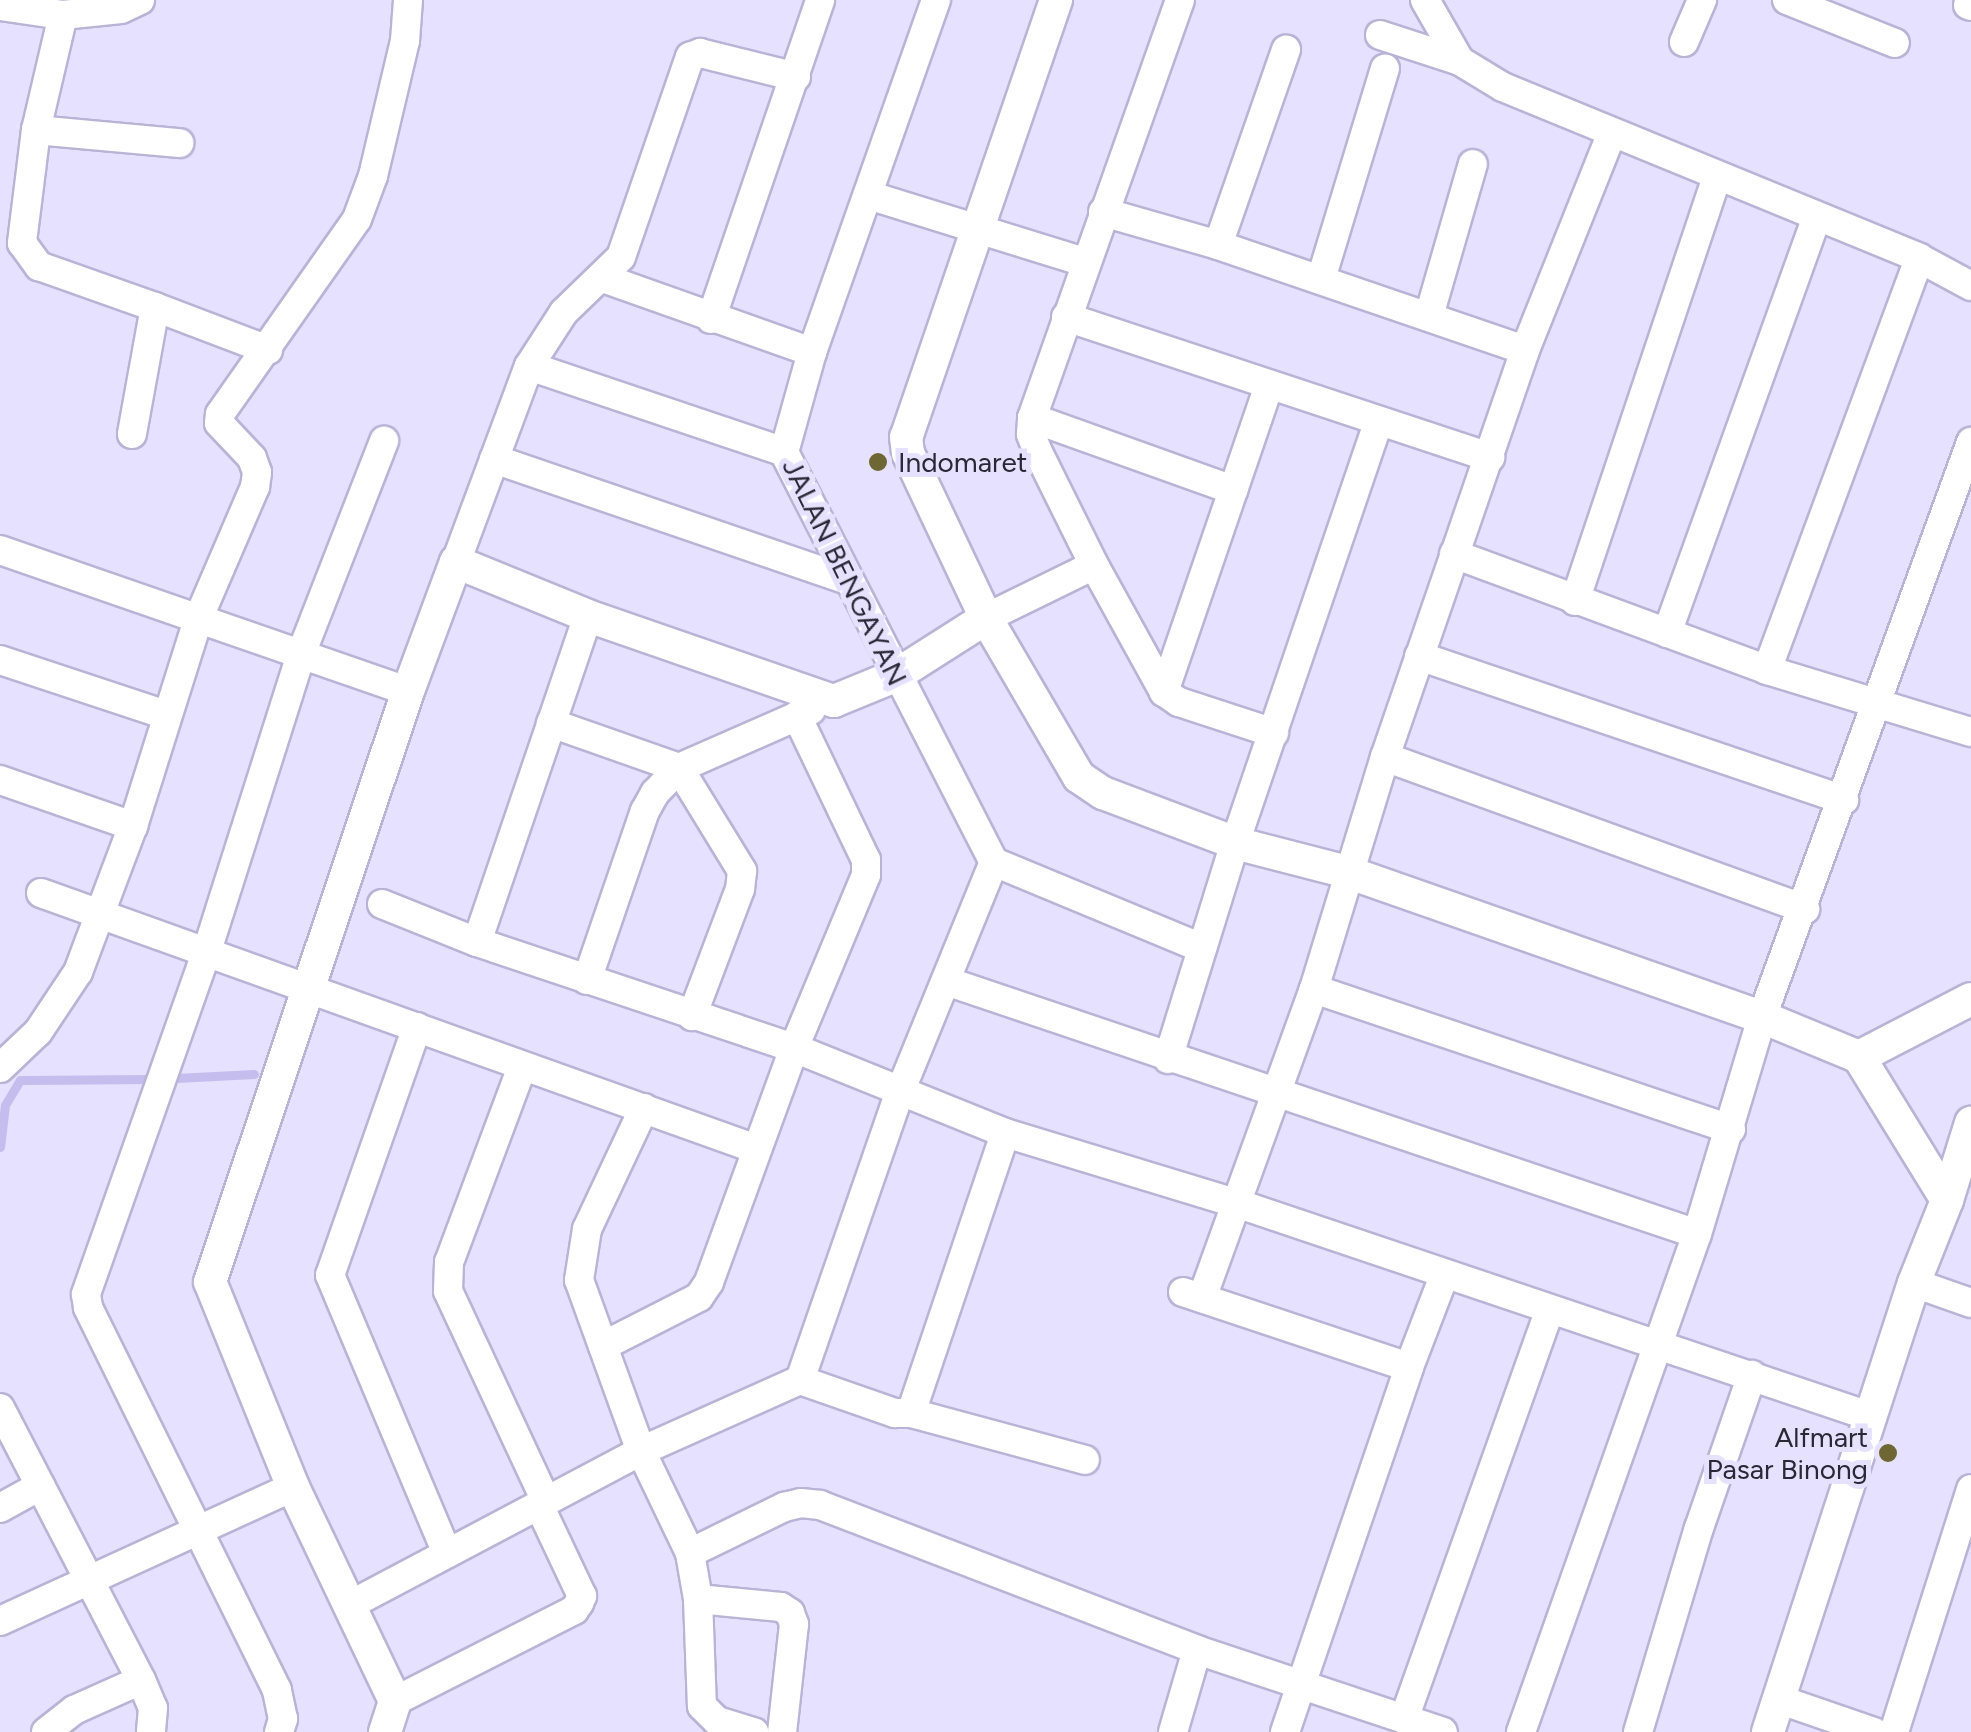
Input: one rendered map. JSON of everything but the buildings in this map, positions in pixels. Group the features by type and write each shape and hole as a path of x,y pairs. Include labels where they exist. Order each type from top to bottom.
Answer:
{"street":[{"path":"0,6 63,14 121,9 140,0"},
{"path":"0,1068 38,1032 78,972 134,826 199,617 257,472 252,458 219,423 220,414 358,220 373,176 404,41 408,0"},
{"path":"711,319 820,0"},
{"name":"JALAN BENGAYAN","path":"936,0 812,352 784,452 895,676 994,862"},
{"path":"1056,0 906,437 908,452 986,618 1078,776 1104,793 1235,842 1347,872 1762,1017 1859,1057 1947,1200"},
{"path":"1180,0 1084,262 1032,418 1031,434 1094,565 1164,692 1179,702 1274,733"},
{"path":"1425,0 1460,61"},
{"path":"1684,42 1702,0"},
{"path":"1787,0 1895,43"},
{"path":"63,14 36,130 22,220 22,242 29,254 39,266 268,350"},
{"path":"1380,35 1460,61 1502,86 1919,258 1971,286"},
{"path":"1218,245 1286,50"},
{"path":"522,1068 449,1262 448,1291 582,1596 574,1610 390,1716 350,1605 293,1487 210,1282 408,691 529,366 564,312 621,257 690,58 700,53 796,77"},
{"path":"1321,278 1385,68"},
{"path":"36,130 179,143"},
{"path":"1409,1367 1193,1295 1239,1204 1314,990 1385,757 1525,350 1612,133"},
{"path":"1429,316 1472,164"},
{"path":"1575,601 1717,177"},
{"path":"868,194 1084,262"},
{"path":"1102,212 1321,278 1525,350"},
{"path":"1668,634 1817,217"},
{"path":"1767,670 1919,258"},
{"path":"603,278 812,352"},
{"path":"132,434 155,307"},
{"path":"1066,317 1490,457"},
{"path":"529,366 784,452"},
{"path":"1164,692 1269,386"},
{"path":"1032,418 1233,490"},
{"path":"1168,1058 1235,842 1378,422"},
{"path":"279,1732 283,1719 277,1690 88,1307 86,1294 206,954 301,654 384,440"},
{"path":"1521,1732 1698,1234 1762,1017 1805,908 1971,442"},
{"path":"494,459 847,580"},
{"path":"0,550 408,691"},
{"path":"1454,554 1767,670 1971,732"},
{"path":"456,562 588,616 834,701"},
{"path":"587,980 645,811 679,768 895,676 986,618 1094,565"},
{"path":"477,942 588,616"},
{"path":"1420,656 1844,800"},
{"path":"0,660 166,715"},
{"path":"603,1346 699,1297 719,1262 794,1048 868,868 797,716"},
{"path":"551,723 679,768 742,871 740,889 692,1016"},
{"path":"1385,757 1805,908"},
{"path":"0,780 134,826"},
{"path":"800,1380 900,1092 994,862 1202,948"},
{"path":"41,893 756,1149"},
{"path":"382,904 477,942 794,1048 1005,1134 1239,1204 1872,1417"},
{"path":"946,980 1275,1095 1698,1234"},
{"path":"1314,990 1731,1129"},
{"path":"1859,1057 1971,999"},
{"path":"416,1027 330,1275 447,1553"},
{"path":"644,1108 587,1229 580,1254 579,1280 641,1452 690,1552 698,1599 702,1706 717,1721 754,1732"},
{"path":"1768,1732 1914,1283 1947,1200 1971,1122"},
{"path":"911,1413 1005,1134"},
{"path":"1286,1732 1409,1367 1444,1276"},
{"path":"1914,1283 1971,1303"},
{"path":"1404,1719 1549,1311"},
{"path":"1638,1732 1699,1528 1752,1375"},
{"path":"350,1605 641,1452 800,1380 895,1413 911,1413 1085,1460"},
{"path":"0,1408 141,1680 153,1708 151,1732"},
{"path":"0,1508 40,1486"},
{"path":"0,1621 293,1487"},
{"path":"1894,1732 1971,1488"},
{"path":"690,1552 784,1507 820,1505 1197,1650 1443,1732"},
{"path":"698,1599 781,1606 790,1614 794,1624 782,1732"},
{"path":"1173,1732 1197,1650"},
{"path":"46,1732 74,1710 141,1680"},
{"path":"1781,1700 1874,1732"}],"waterway":[{"path":"176,1078 254,1074"},
{"path":"0,1147 5,1105 20,1080 155,1079"}],"place":[{"name":"Indomaret","path":"878,462"},
{"name":"Alfmart Pasar Binong","path":"1888,1453"}]}
